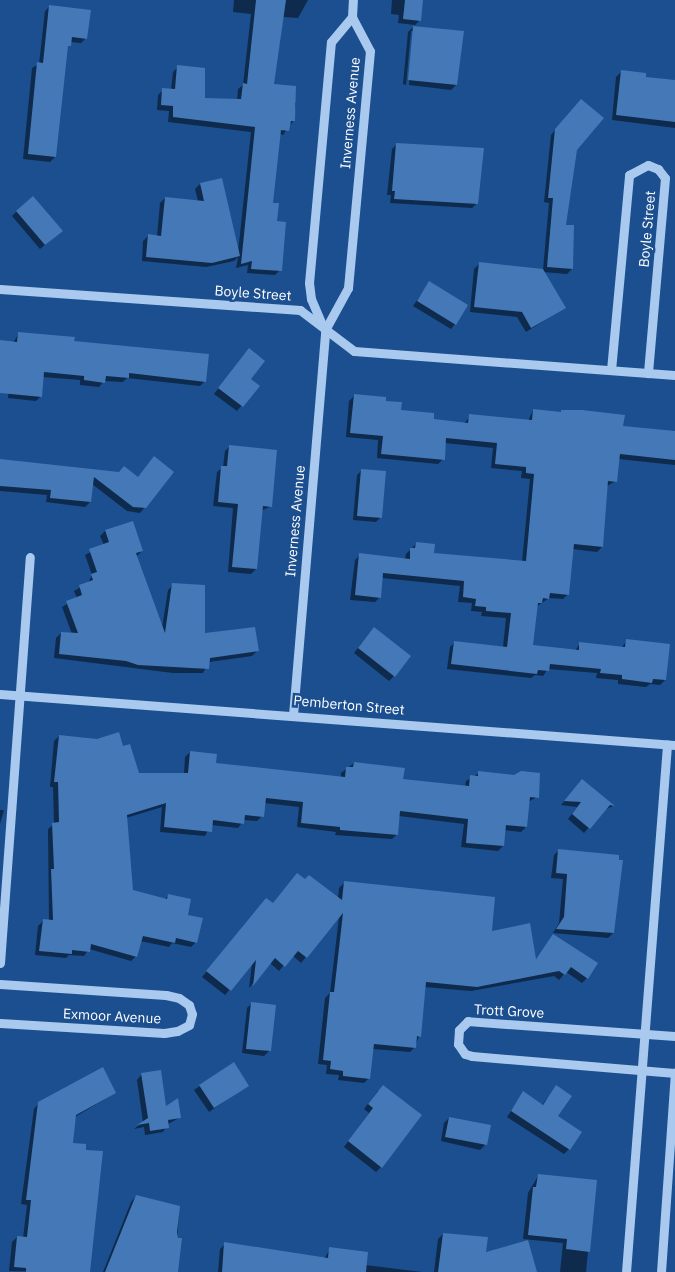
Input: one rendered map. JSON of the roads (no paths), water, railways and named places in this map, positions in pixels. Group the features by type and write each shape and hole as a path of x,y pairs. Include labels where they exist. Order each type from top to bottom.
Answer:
{"street":[{"path":"352,17 353,0"},
{"name":"Inverness Avenue","path":"293,715 324,330 348,288 370,51 352,17 331,42 309,284 312,299 324,330"},
{"name":"Boyle Street","path":"611,370 629,175 637,168 648,165 658,169 665,178 648,373"},
{"name":"Boyle Street","path":"0,289 300,310 354,351 675,375"},
{"path":"0,963 30,557"},
{"name":"Pemberton Street","path":"0,694 671,745"},
{"path":"626,1272 671,745"},
{"name":"Exmoor Avenue","path":"0,984 166,995 179,998 189,1005 192,1014 189,1025 177,1032 164,1033 0,1023"},
{"name":"Trott Grove","path":"661,1272 675,1073 642,1072 465,1054 458,1044 459,1030 462,1024 474,1021 675,1036"}]}
